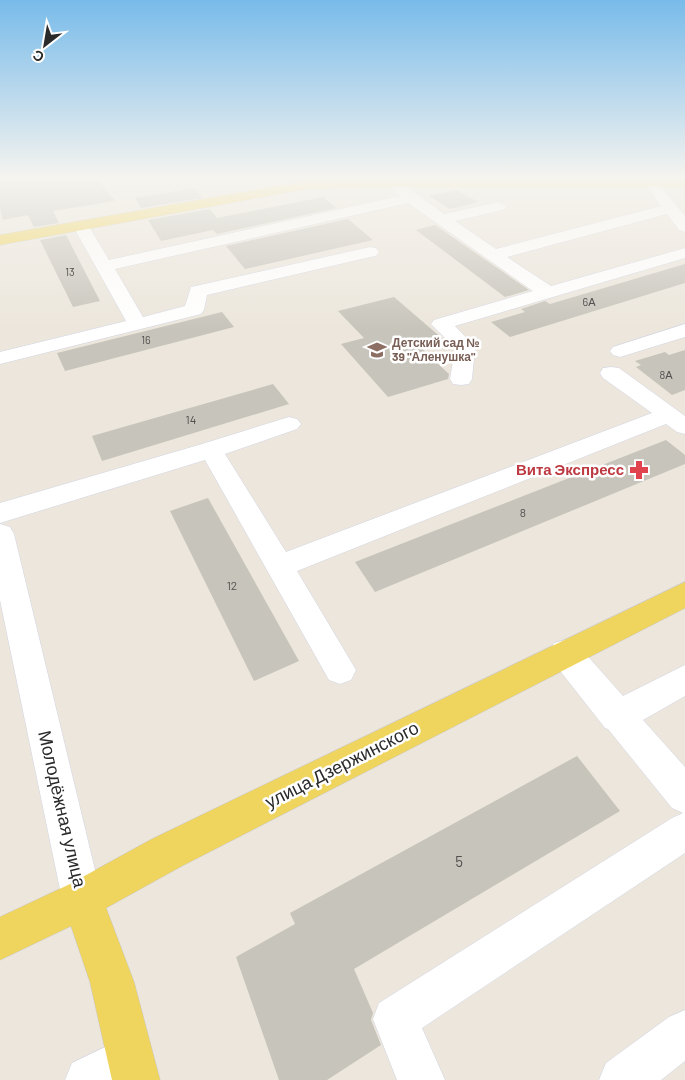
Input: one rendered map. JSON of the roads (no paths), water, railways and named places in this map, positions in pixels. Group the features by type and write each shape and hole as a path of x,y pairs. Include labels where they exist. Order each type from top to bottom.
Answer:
{"main road":[{"path":"0,240 61,229"},
{"name":"улица Дзержинского","path":"0,939 82,899 166,853 685,594"},
{"name":"Молодёжная улица","path":"82,899 112,982 133,1069"}],"street":[{"path":"83,229 138,324"},
{"path":"104,266 269,229"},
{"path":"457,229 548,293"},
{"path":"494,255 591,229"},
{"path":"0,358 194,310 198,291 370,252"},
{"path":"461,379 465,347 441,324 685,253"},
{"path":"620,351 685,330"},
{"path":"611,373 677,421"},
{"path":"280,566 677,421"},
{"path":"0,514 211,450 289,424"},
{"path":"211,450 340,670"},
{"name":"Молодёжная улица","path":"0,534 82,899"},
{"path":"565,654 685,795"},
{"path":"617,717 685,679"},
{"path":"421,1080 394,1019 685,831"},
{"path":"623,1080 685,1033"},
{"path":"89,1080 133,1069"}],"place":[{"name":"Детский сад № 39 \"Аленушка\"","path":"377,350"},
{"name":"Вита Экспресс","path":"639,470"}]}
